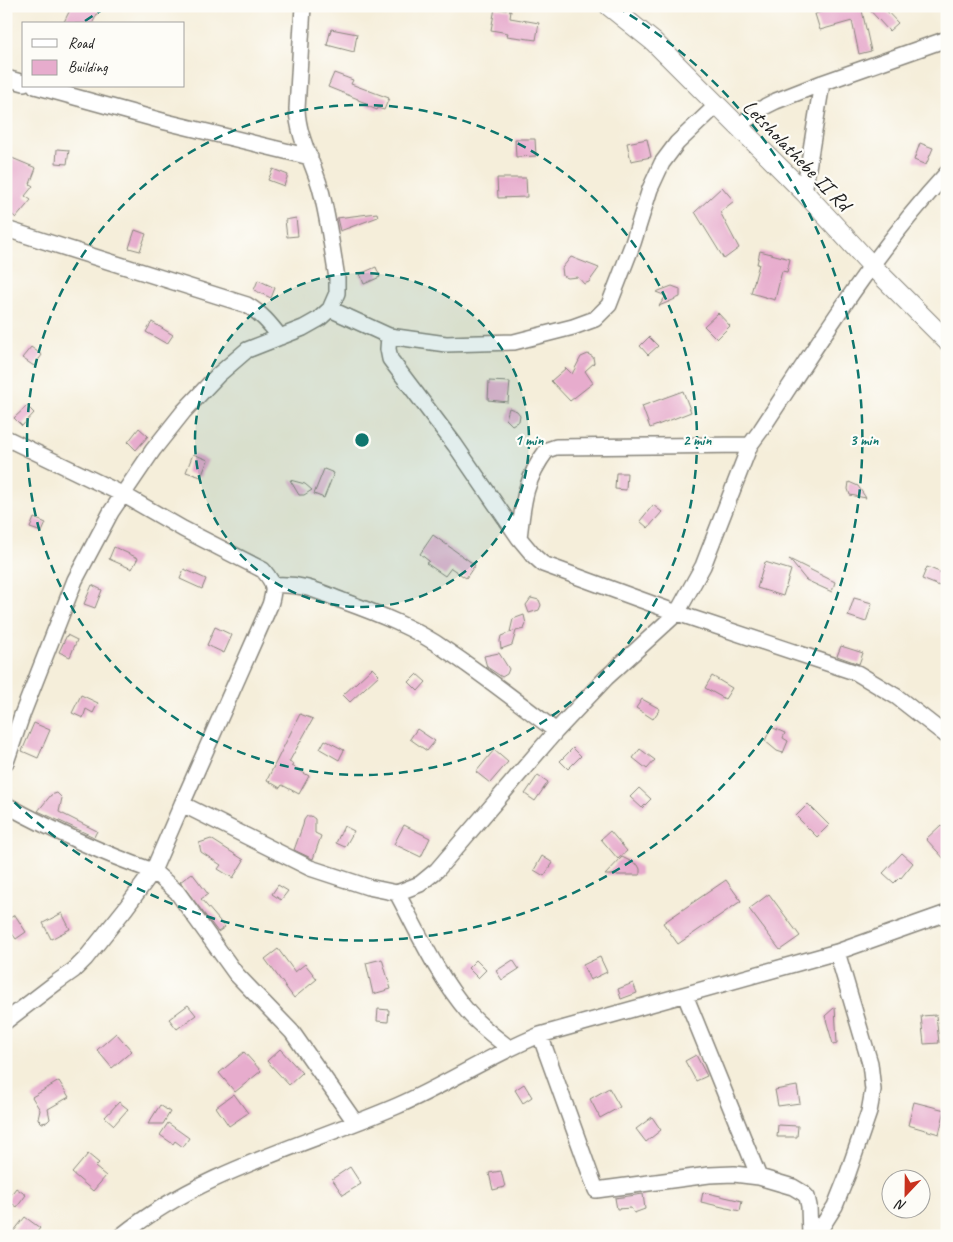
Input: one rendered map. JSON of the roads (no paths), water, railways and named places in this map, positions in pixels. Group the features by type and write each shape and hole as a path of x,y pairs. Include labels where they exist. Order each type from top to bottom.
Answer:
{"street":[{"path":"6,762 22,715 75,580 96,537 111,512 154,450 184,411 218,375 247,350 303,328 319,319 330,309 337,293 337,278 320,188 310,157 301,138 298,124 297,109 303,6"},
{"name":"Letsholathebe II Rd","path":"609,6 654,42 804,192 872,266 947,341"},
{"path":"738,126 766,106 822,83 947,39"},
{"path":"6,78 22,82"},
{"path":"804,192 822,83"},
{"path":"42,88 166,122 310,157"},
{"path":"330,309 389,336 446,344 514,342 573,327 595,319 609,305 634,242 650,189 662,163 677,143 717,105"},
{"path":"182,804 310,868 368,888 397,893 420,884 437,870 556,731 606,678 677,613 703,566 750,445 827,329 872,266 921,201 947,173"},
{"path":"6,229 246,305 257,311 267,320 280,337"},
{"path":"389,336 388,349 390,359 455,445 519,538 534,556 544,564 677,613 857,673 897,697 947,736"},
{"path":"6,438 124,495 182,529 263,570 274,585 270,606 153,870 85,959 74,970 6,1020"},
{"path":"519,538 523,503 530,477 547,450 556,447 750,445"},
{"path":"274,585 291,584 306,587 371,611 411,629 445,649 556,731"},
{"path":"6,805 84,844 116,858 153,870 177,892 236,974 292,1032 356,1122"},
{"path":"397,893 438,972 451,991 469,1014 509,1048"},
{"path":"121,1236 142,1219 199,1186 307,1140 397,1106 509,1048 540,1035 837,952 947,913"},
{"path":"816,1236 835,1206 847,1176 869,1112 873,1090 870,1062 837,952"},
{"path":"685,995 759,1177"},
{"path":"540,1035 596,1190 709,1175 734,1174 759,1177 793,1187 803,1192 810,1206 810,1236"}]}
